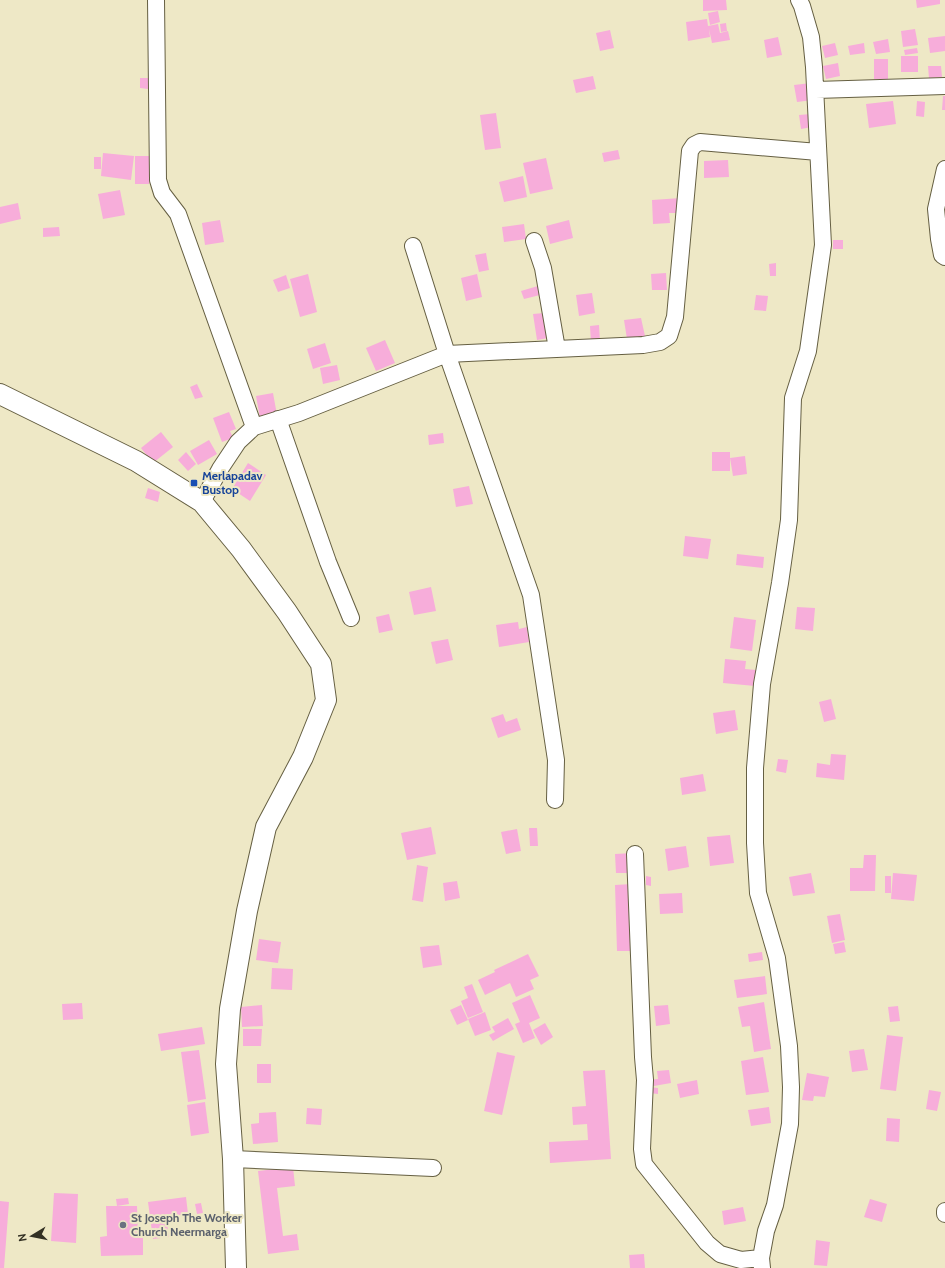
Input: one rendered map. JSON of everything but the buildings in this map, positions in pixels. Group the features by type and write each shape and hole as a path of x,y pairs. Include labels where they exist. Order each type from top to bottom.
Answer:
{"main road":[{"path":"0,394 136,461 202,502 241,548 287,612 321,664 326,700 303,757 266,826 248,910 230,1008 226,1064 234,1159 236,1268"}],"street":[{"path":"156,0 158,180 162,193 178,214 254,427"},
{"path":"635,854 645,1080 642,1148 644,1164 707,1243 720,1254 741,1260 761,1263 766,1231 775,1205 790,1124 791,1087 790,1046 777,958 758,894 755,843 755,768 762,684 790,520 793,398 808,351 823,245 816,90 811,37 799,0"},
{"path":"816,90 945,86"},
{"path":"202,502 220,469 238,442 254,427 299,413 447,354 643,345 660,342 669,336 675,317 690,151 694,145 700,142 818,152"},
{"path":"945,169 936,209 939,240 942,255 945,257"},
{"path":"534,241 543,268 557,349"},
{"path":"413,246 447,354 531,595 556,760 555,800"},
{"path":"278,419 328,562 351,618"},
{"path":"234,1159 433,1168"}],"place":[{"name":"Merlapadav Bustop","path":"194,483"},
{"name":"St Joseph The Worker Church Neermarga","path":"123,1225"}]}
